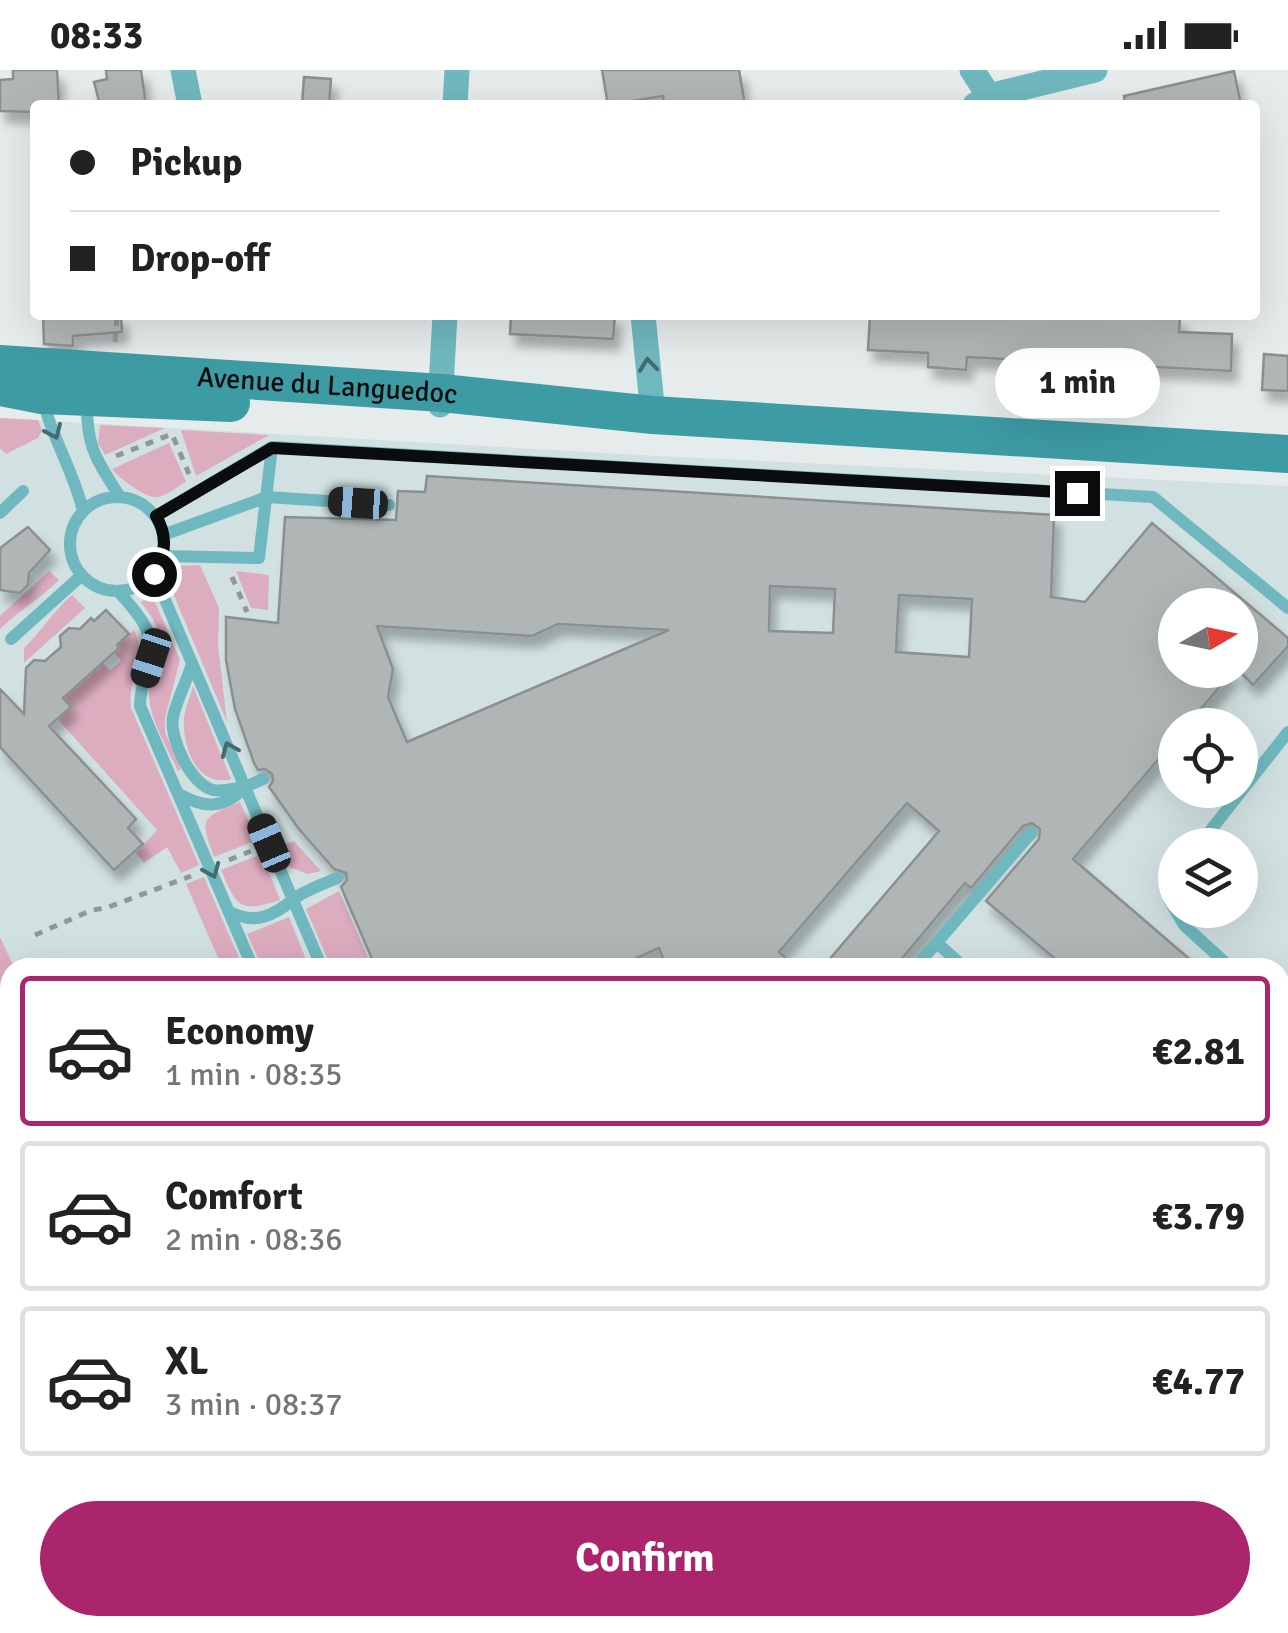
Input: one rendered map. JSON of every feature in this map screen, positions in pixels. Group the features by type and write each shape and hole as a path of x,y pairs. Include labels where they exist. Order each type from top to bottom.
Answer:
{"main road":[{"name":"Avenue du Languedoc","path":"0,364 70,386 173,374 441,402"},
{"name":"Avenue du Languedoc","path":"0,387 70,386 441,402 1288,454"}],"street":[{"path":"182,70 189,100"},
{"path":"455,100 457,70"},
{"path":"972,70 982,100 1096,70"},
{"path":"441,402 445,320"},
{"path":"643,320 653,416"}],"lane":[{"path":"70,386 98,462 120,497"},
{"path":"70,386 49,424 75,476 83,511 70,541 75,565 82,576 104,590 118,592 132,590 154,574 163,556 164,535 156,516 146,506 120,497 107,498 83,511"},
{"path":"156,516 272,448 1153,498 1288,608"},
{"path":"163,556 259,558 272,448"},
{"path":"0,513 23,491"},
{"path":"164,535 267,497 388,505"},
{"path":"154,574 318,958"},
{"path":"11,639 82,576"},
{"path":"118,592 147,626 151,639 151,658 140,692 140,706 249,958"},
{"path":"192,664 172,719 173,732 189,772 197,782 214,791 245,787 263,779"},
{"path":"1212,828 1288,732"},
{"path":"179,794 200,806 217,804 238,795 245,787"},
{"path":"923,958 1031,833"},
{"path":"230,912 246,921 257,920 287,908 294,899 337,878"},
{"path":"1186,928 1219,958"},
{"path":"936,943 953,958"}],"path":[{"path":"114,347 117,320"},
{"path":"35,935 269,843"}],"shaded area":[{"path":"0,418 657,456 1288,486 1288,958 0,958"},
{"path":"0,418 38,420 42,430 38,438 6,454 0,448"},
{"path":"100,425 165,428 105,455 98,443"},
{"path":"181,430 269,435 196,476"},
{"path":"169,443 186,482 166,494 154,497 144,493 112,469"},
{"path":"200,565 219,608 218,645 227,722 168,581 176,566"},
{"path":"49,571 59,580 0,629 0,616"},
{"path":"236,571 269,575 268,610 251,608"},
{"path":"72,595 85,608 24,663 24,648"},
{"path":"152,595 180,660 165,718 165,732 181,769 178,771 150,706 149,682 162,645 154,621 141,602"},
{"path":"134,630 138,658 131,708 199,865 181,873 167,847 144,863 136,853 157,830 54,715 70,706 63,698 102,663 110,670 121,661 114,652"},
{"path":"193,686 231,779 209,778 189,753 184,719"},
{"path":"240,802 257,840 214,857 206,834 207,821"},
{"path":"294,841 321,871 308,874 289,867 278,847"},
{"path":"262,854 280,900 256,906 241,904 221,870"},
{"path":"204,877 239,958 218,958 186,884"},
{"path":"339,891 368,958 327,958 306,909"},
{"path":"289,917 305,958 258,958 247,934"},
{"path":"0,937 10,958 0,958"}],"building":[{"path":"13,70 57,70 59,100 30,100 30,112 0,111 0,80 13,79"},
{"path":"106,70 141,70 145,100 99,100 94,82 107,79"},
{"path":"602,70 739,70 744,100 663,100 663,96 607,100"},
{"path":"1234,71 1240,100 1124,100 1124,96"},
{"path":"304,77 331,79 329,100 302,100"},
{"path":"43,320 121,320 122,332 73,336 73,346 44,344"},
{"path":"511,320 615,320 613,339 510,334"},
{"path":"870,320 1180,320 1179,332 1232,334 1231,371 967,357 966,370 928,367 928,353 868,350"},
{"path":"1264,354 1288,356 1288,391 1262,390"},
{"path":"427,476 1054,515 1051,597 1085,602 1152,523 1229,588 1158,588 1158,688 1219,688 1202,708 1158,708 1158,760 1073,859 1188,958 1054,958 986,901 1039,839 1040,829 1032,823 1023,826 971,888 965,883 902,958 831,958 939,831 907,803 779,952 785,958 663,958 659,948 636,958 372,958 341,887 347,880 346,873 334,869 299,829 269,787 272,774 258,770 254,763 235,709 226,660 226,617 278,623 285,517 396,520 398,491 425,492","holes":["770,586 835,589 833,633 769,631","899,595 972,599 969,657 896,652","558,624 669,630 407,742 388,697 393,669 377,626 532,636"]},
{"path":"28,527 50,550 29,573 28,585 20,593 0,590 0,548"},
{"path":"106,610 129,634 117,645 119,648 63,698 71,707 49,726 136,819 128,828 143,844 114,870 0,747 0,689 24,714 26,668 34,660 45,661 61,647 60,636 69,628 80,629"},
{"path":"1258,613 1288,638 1288,646 1258,679"}],"route":[{"path":"154,574 164,546 156,516 272,448 1077,493"}]}
